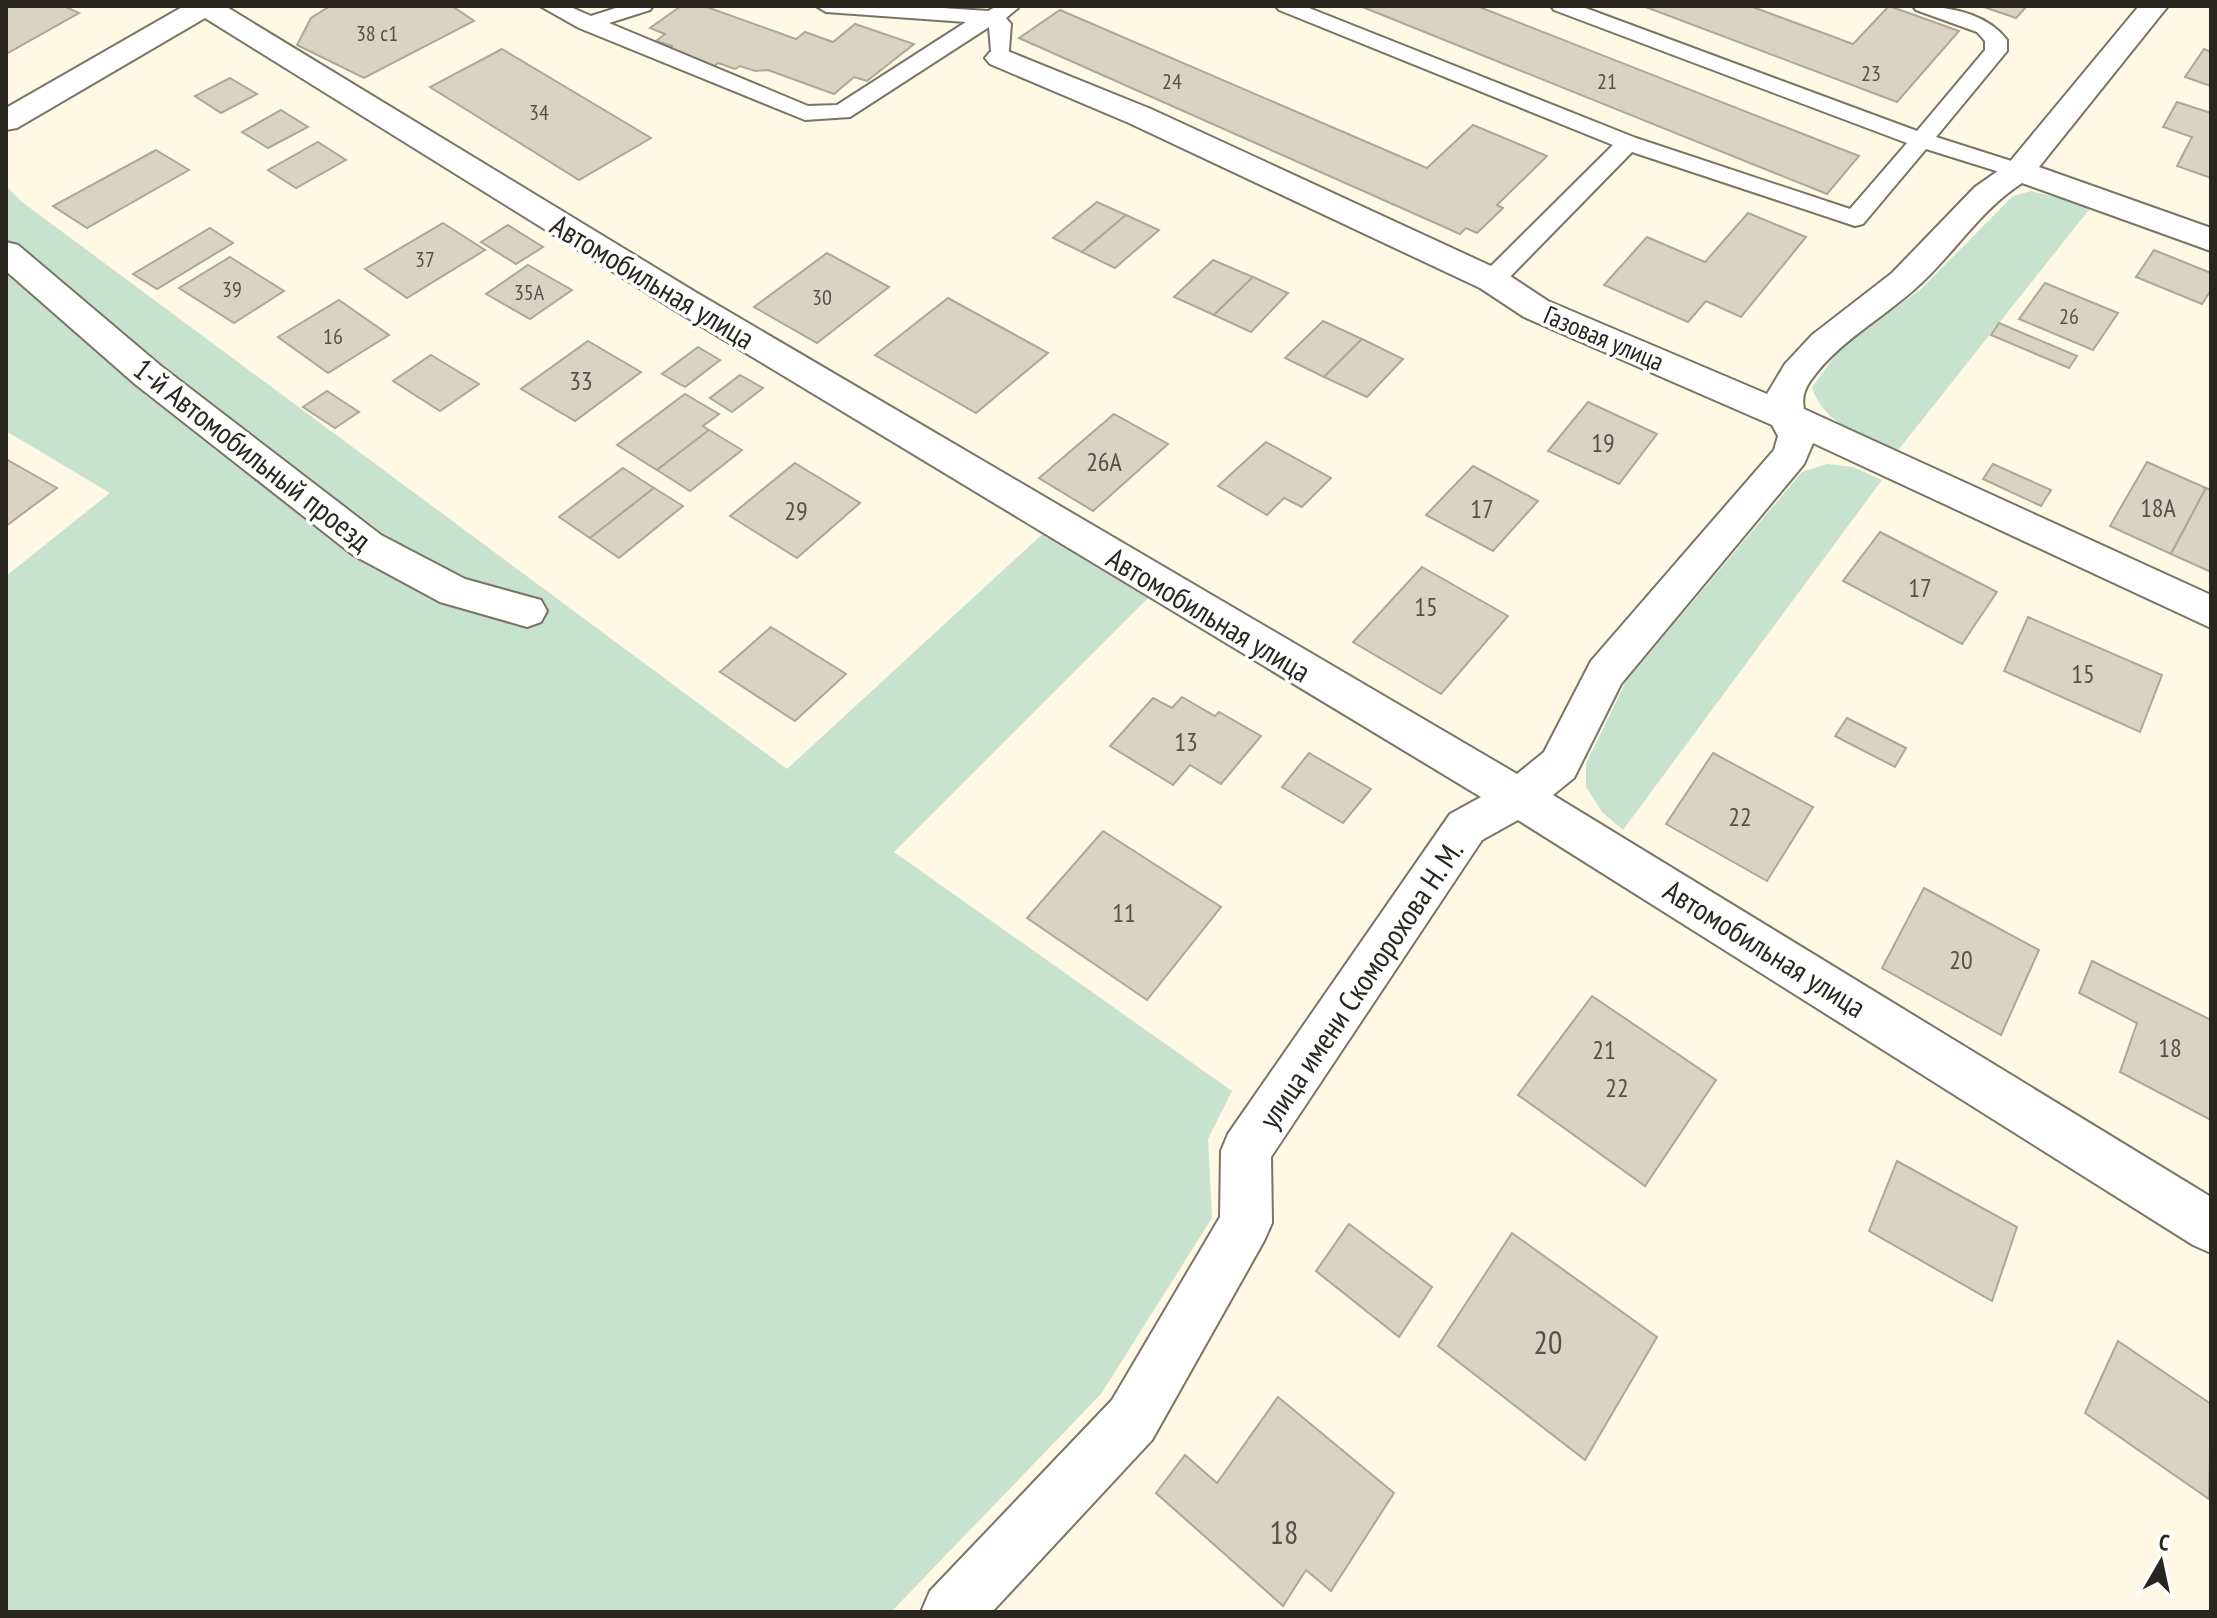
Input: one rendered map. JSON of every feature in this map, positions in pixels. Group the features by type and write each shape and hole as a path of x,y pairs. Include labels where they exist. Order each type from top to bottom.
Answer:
{"street":[{"path":"6,121 205,6"},
{"name":"Автомобильная улица","path":"205,6 685,301 1629,863 2211,1227"},
{"name":"улица имени Скоморохова Н. М.","path":"951,1612 1132,1420 1246,1223 1246,1151 1466,827 1518,798 1559,765 1606,673 1791,455 1796,436 1786,416 1786,391 1832,335 1905,280 1992,189 2019,171 2154,6"},
{"name":"Газовая улица","path":"1000,58 1140,116 1492,280 1536,309 1786,416 2211,612"},
{"path":"2019,171 2211,240"},
{"name":"1-й Автомобильный проезд","path":"6,253 148,375 367,545 454,591 527,611"}],"lane":[{"path":"550,6 586,24 805,113 842,112 964,31 1001,12"},
{"path":"586,24 643,6"},
{"path":"826,6 1001,12"},
{"path":"1286,6 1628,143 1855,219 1996,51 1996,40 1984,28 1923,6"},
{"path":"1561,6 1921,140 2019,171"},
{"path":"1000,58 1001,12"},
{"path":"1492,280 1628,143"}],"green space":[{"path":"6,186 22,202 787,769 1048,529 1149,597 894,852 1232,1091 1208,1139 1212,1218 1101,1394 891,1612 6,1612 6,576 110,493 6,431"},
{"path":"2031,191 2092,206 1895,454 1835,420 1817,400 1812,387 1843,345 1920,290 2013,196"},
{"path":"1827,464 1853,467 1882,480 1623,830 1602,812 1586,787 1586,764 1626,681 1802,472"}],"building":[{"path":"6,6 64,6 79,13 6,54"},
{"path":"330,6 452,6 474,21 364,78 297,45 311,18"},
{"path":"681,6 704,6 796,39 805,32 833,42 855,24 914,44 867,81 854,77 834,94 768,70 755,71 740,66 735,69 718,63 713,67 667,50 672,46 656,41 665,34 650,28"},
{"path":"1360,6 1477,6 1859,156 1827,194"},
{"path":"1643,6 1750,6 1853,44 1889,6 1959,31 1897,102"},
{"path":"1981,6 2027,6 2016,18"},
{"path":"1060,10 1427,168 1473,125 1547,156 1497,205 1503,208 1477,233 1466,228 1460,234 1019,38"},
{"path":"502,49 651,138 579,180 430,87"},
{"path":"2204,49 2211,52 2211,86 2185,77"},
{"path":"230,78 257,94 221,113 195,96"},
{"path":"2177,102 2211,113 2211,178 2177,166 2192,137 2163,127"},
{"path":"281,110 308,127 268,148 242,132"},
{"path":"318,142 346,160 296,188 268,170"},
{"path":"156,150 189,170 87,228 53,206"},
{"path":"1097,202 1126,215 1082,252 1053,238"},
{"path":"1748,213 1806,237 1741,317 1706,301 1688,322 1604,285 1647,237 1705,262"},
{"path":"1126,215 1159,230 1115,268 1082,252"},
{"path":"443,223 485,250 407,298 365,269"},
{"path":"508,225 543,247 516,264 481,242"},
{"path":"210,228 233,243 157,289 133,274"},
{"path":"2154,250 2211,273 2211,290 2202,304 2136,277"},
{"path":"827,253 889,287 817,343 754,307"},
{"path":"230,257 284,291 234,323 179,288"},
{"path":"1213,260 1253,277 1214,315 1174,297"},
{"path":"528,265 572,290 530,319 486,294"},
{"path":"1253,277 1288,293 1251,332 1214,315"},
{"path":"2045,283 2118,313 2093,350 2019,319"},
{"path":"948,298 1048,353 976,413 875,355"},
{"path":"339,300 389,335 328,373 278,337"},
{"path":"1323,321 1362,339 1324,377 1285,358"},
{"path":"1999,323 2077,356 2069,368 1991,335"},
{"path":"1362,339 1403,359 1367,397 1324,377"},
{"path":"588,341 641,372 575,421 521,389"},
{"path":"698,347 720,360 685,387 662,374"},
{"path":"431,355 479,384 440,411 393,381"},
{"path":"740,375 763,388 732,412 710,398"},
{"path":"327,391 359,412 335,428 303,407"},
{"path":"685,394 719,414 703,426 709,430 657,470 617,445"},
{"path":"1588,402 1657,434 1619,484 1548,451"},
{"path":"1114,414 1168,444 1093,511 1039,478"},
{"path":"709,430 742,450 690,491 657,470"},
{"path":"1266,442 1331,478 1302,507 1284,498 1267,515 1218,486"},
{"path":"6,459 57,488 6,526"},
{"path":"2147,462 2206,488 2171,554 2110,526"},
{"path":"795,463 860,503 797,558 730,516"},
{"path":"1993,464 2051,490 2041,506 1983,479"},
{"path":"1473,466 1538,501 1493,551 1426,515"},
{"path":"623,468 654,488 590,538 559,517"},
{"path":"654,488 683,506 619,558 590,538"},
{"path":"2206,488 2211,490 2211,572 2171,554"},
{"path":"1880,532 1997,592 1962,644 1843,581"},
{"path":"1422,567 1508,616 1441,694 1353,642"},
{"path":"2028,617 2162,675 2140,732 2004,671"},
{"path":"771,627 846,674 795,721 720,672"},
{"path":"1182,697 1215,716 1219,712 1261,736 1221,784 1190,765 1173,785 1110,746 1153,698 1172,708"},
{"path":"1847,718 1906,748 1895,767 1835,736"},
{"path":"1309,753 1371,789 1343,823 1282,787"},
{"path":"1713,753 1813,807 1767,881 1666,824"},
{"path":"1103,831 1221,907 1147,1000 1027,918"},
{"path":"1924,888 2039,950 2001,1035 1882,968"},
{"path":"2092,961 2211,1020 2211,1120 2120,1072 2137,1023 2079,993"},
{"path":"1592,996 1716,1080 1645,1186 1518,1095"},
{"path":"1897,1161 2017,1227 1992,1301 1869,1231"},
{"path":"1349,1224 1432,1287 1399,1337 1316,1271"},
{"path":"1512,1233 1657,1337 1585,1460 1438,1346"},
{"path":"2118,1341 2211,1404 2209,1499 2085,1413"},
{"path":"1278,1397 1394,1493 1331,1591 1306,1570 1283,1606 1156,1493 1185,1455 1217,1483"}]}
